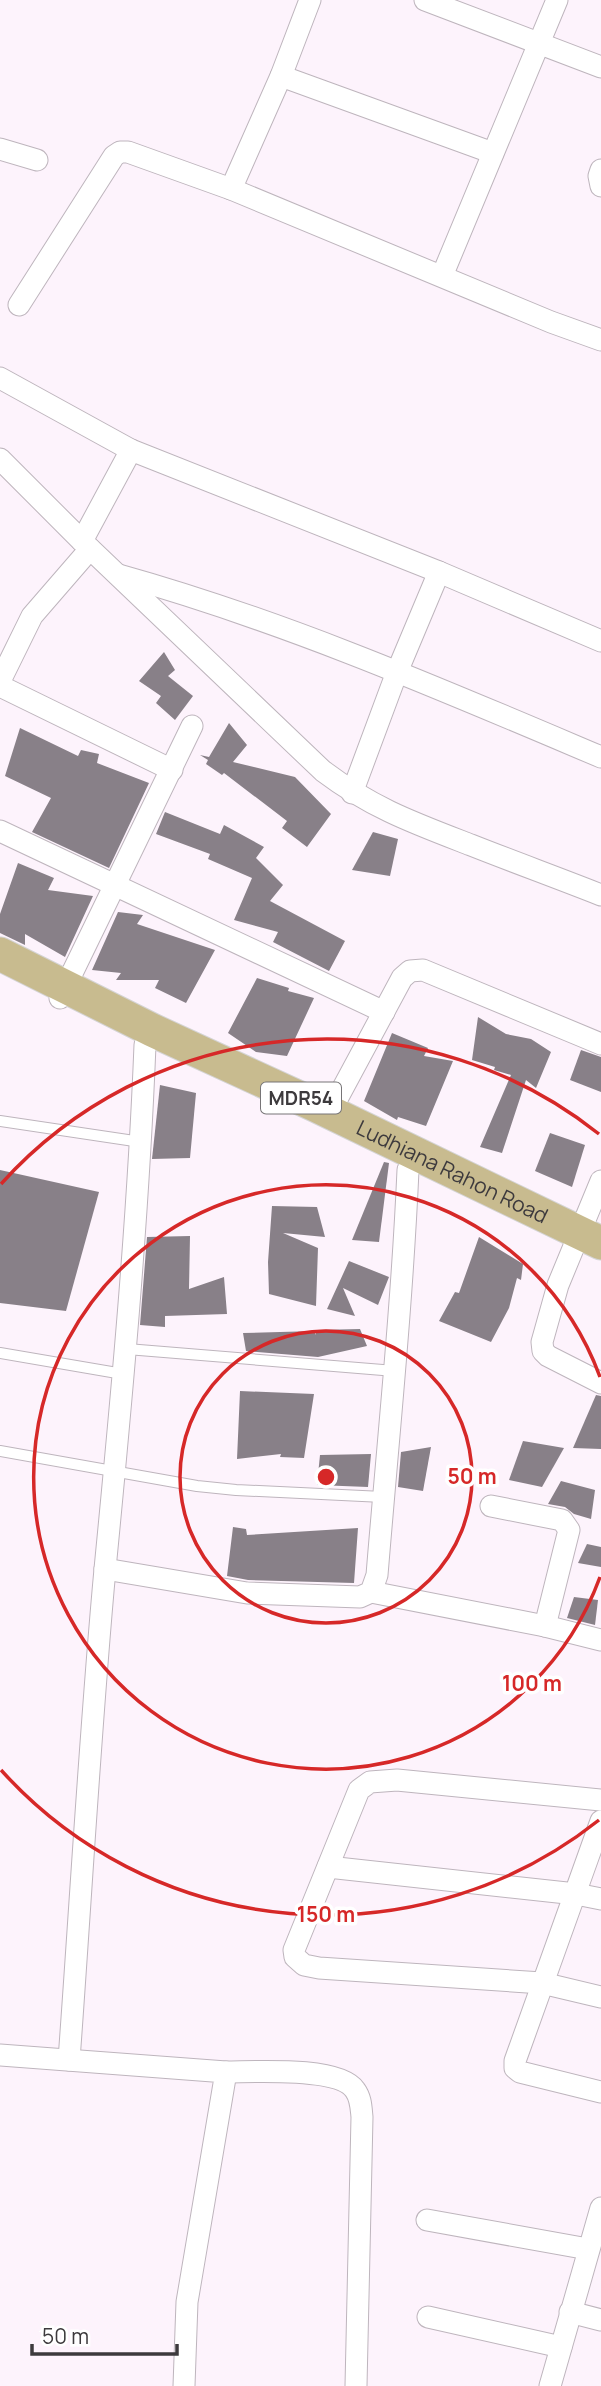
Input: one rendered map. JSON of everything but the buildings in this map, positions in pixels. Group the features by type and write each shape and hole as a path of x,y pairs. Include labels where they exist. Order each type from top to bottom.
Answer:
{"main road":[{"name":"Ludhiana Rahon Road","path":"0,954 145,1045 408,1170 589,1247"},
{"name":"Ludhiana Rahon Road","path":"0,974 62,993 152,1030 330,1112 589,1247"}],"street":[{"path":"231,190 281,76 310,0"},
{"path":"425,0 601,67"},
{"path":"442,276 557,0"},
{"path":"281,76 493,153"},
{"path":"0,149 37,160"},
{"path":"19,305 114,156 120,152 128,152 231,190 551,322 601,340"},
{"path":"601,170 598,176 601,186"},
{"path":"0,378 131,450 439,572 601,641"},
{"path":"0,681 32,616 86,545 131,450"},
{"path":"0,459 86,545 323,771 352,793 411,822 601,895"},
{"path":"352,793 397,672 439,572"},
{"path":"117,574 188,594 397,672 601,757"},
{"path":"0,686 172,770"},
{"path":"62,993 192,726"},
{"path":"0,831 384,1012"},
{"path":"330,1112 402,978 410,971 423,970 601,1044"},
{"path":"69,2060 105,1569 127,1349 145,1045"},
{"path":"371,1592 377,1575 404,1270 408,1170"},
{"path":"601,1181 589,1247 558,1285 541,1342 543,1351 548,1356 601,1383"},
{"path":"491,1506 562,1520 567,1524 569,1530 545,1626"},
{"path":"105,1569 247,1593 360,1597 371,1592 545,1626 601,1640"},
{"path":"601,1800 397,1780 370,1782 359,1790 294,1950 295,1957 304,1965 319,1968 542,1983 601,1997"},
{"path":"601,1821 515,2061 515,2068 520,2072 601,2092"},
{"path":"328,1867 601,1899"},
{"path":"0,2055 226,2072 317,2073 337,2078 354,2087 360,2100 362,2117 356,2386"},
{"path":"184,2386 187,2302 226,2072"},
{"path":"550,2386 601,2208"},
{"path":"427,2220 588,2249"},
{"path":"570,2312 601,2320"},
{"path":"428,2318 561,2347"}],"lane":[{"path":"0,1121 141,1142"},
{"path":"127,1349 395,1371"},
{"path":"0,1353 123,1374"},
{"path":"0,1451 197,1486 383,1497"}]}
